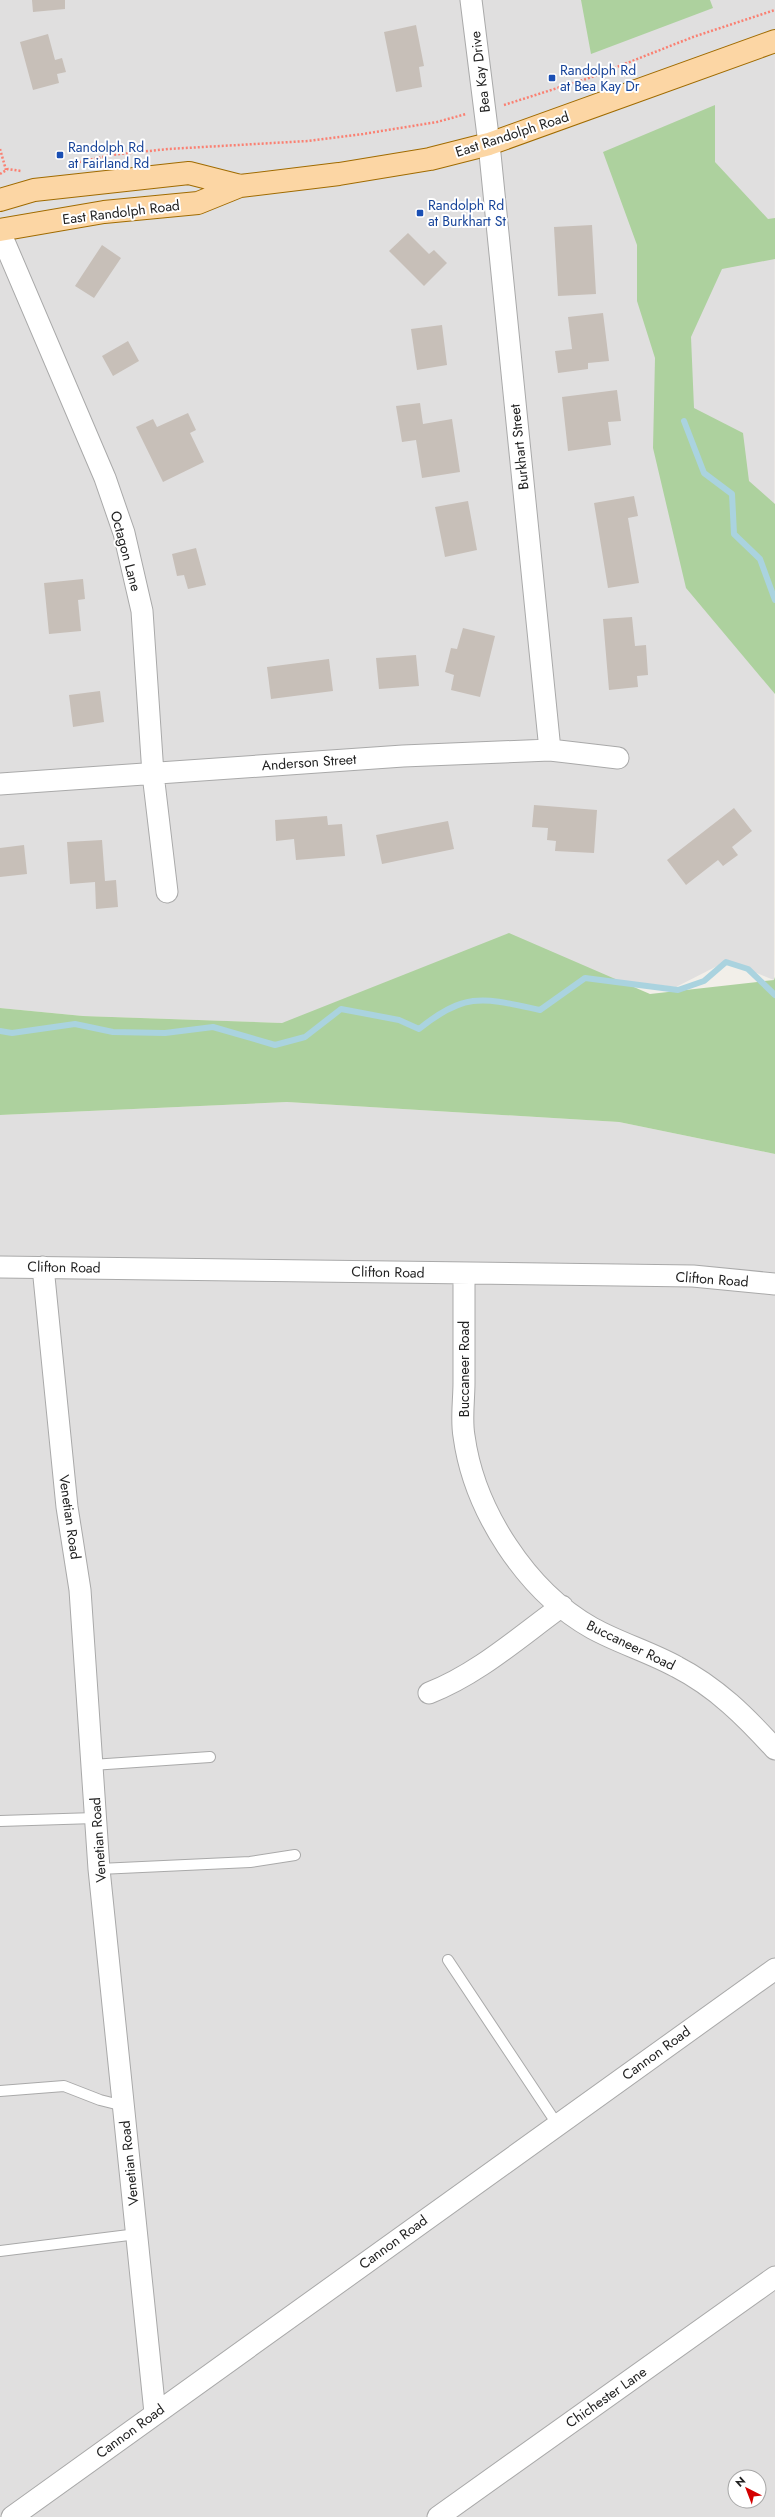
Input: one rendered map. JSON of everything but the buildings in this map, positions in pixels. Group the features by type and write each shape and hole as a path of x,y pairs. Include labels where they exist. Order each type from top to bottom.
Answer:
{"main road":[{"name":"East Randolph Road","path":"0,231 104,212 198,203 240,186 339,174 430,160 488,144 775,41"},
{"name":"East Randolph Road","path":"0,200 34,190 189,173 240,186"}],"street":[{"name":"Bea Kay Drive","path":"471,0 488,144"},
{"name":"Burkhart Street","path":"488,144 550,750"},
{"name":"Octagon Lane","path":"0,231 105,478 124,534 142,611 153,774 167,892"},
{"name":"Anderson Street","path":"0,784 403,756 550,750 618,758"},
{"name":"Clifton Road","path":"0,1267 693,1276 775,1284"},
{"name":"Venetian Road","path":"44,1267 67,1507 80,1590 99,1869 155,2413"},
{"name":"Buccaneer Road","path":"464,1273 464,1435 472,1475 485,1510 524,1570 562,1606 591,1628 678,1667 723,1697 750,1721 775,1749"},
{"path":"429,1693 451,1684 479,1666 562,1606"},
{"name":"Cannon Road","path":"12,2517 557,2124 775,1970"},
{"name":"Chichester Lane","path":"438,2517 775,2277"}],"lane":[{"path":"92,1765 210,1757"},
{"path":"0,1821 96,1818"},
{"path":"99,1869 250,1862 295,1855"},
{"path":"448,1960 557,2124"},
{"path":"0,2090 64,2086 100,2100 124,2106"},
{"path":"0,2251 137,2234"}],"path":[{"path":"70,165 111,155 168,149 308,141 437,122 484,110 575,82 693,37 775,10"},
{"path":"0,149 6,170"},
{"path":"0,174 8,168 28,172"}],"shaded area":[{"path":"0,0 775,0 774,980 727,961 676,987 519,969 282,1023 83,1016 0,1008"},
{"path":"287,1102 619,1122 775,1154 775,2517 0,2517 0,1115"}],"green space":[{"path":"581,0 710,0 713,8 591,54"},
{"path":"715,105 715,162 768,219 775,218 775,259 722,269 691,337 694,408 743,433 749,481 775,504 775,694 686,588 653,448 655,358 637,301 637,245 603,152"},
{"path":"509,933 650,994 774,980 775,977 775,1154 619,1122 287,1102 0,1115 0,1008 83,1016 282,1023"}],"waterway":[{"path":"684,421 704,473 732,494 734,534 760,559 775,600"},
{"path":"0,1031 12,1033 75,1024 113,1032 165,1033 213,1027 275,1045 305,1037 341,1009 399,1020 419,1029 450,1008 463,1003 489,1001 540,1010 585,978 678,990 704,981 726,962 748,969 775,995"}],"place":[{"name":"Randolph Rd at Bea Kay Dr","path":"552,78"},
{"name":"Randolph Rd at Fairland Rd","path":"60,155"},
{"name":"Randolph Rd at Burkhart St","path":"420,213"}]}
